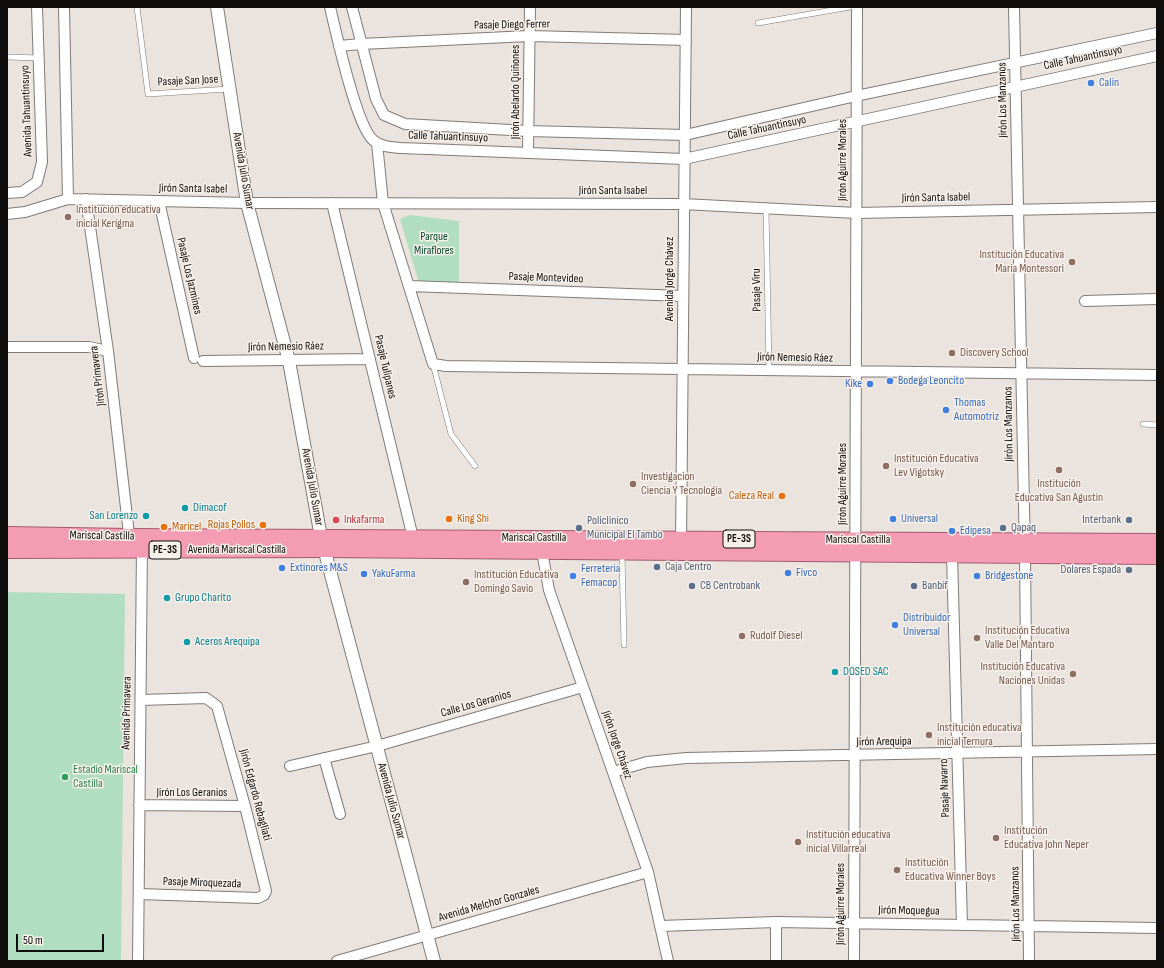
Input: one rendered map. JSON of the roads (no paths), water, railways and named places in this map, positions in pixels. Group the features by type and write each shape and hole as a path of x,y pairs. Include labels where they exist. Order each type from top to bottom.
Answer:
{"highway":[{"name":"Mariscal Castilla","path":"7,535 136,544"},
{"name":"Mariscal Castilla","path":"322,543 413,538 622,551 681,545"},
{"name":"Mariscal Castilla","path":"856,547 952,554 1025,548 1157,542"},
{"name":"Mariscal Castilla","path":"322,543 1025,548 1157,556"},
{"name":"Avenida Mariscal Castilla","path":"7,550 136,544 322,543"}],"street":[{"name":"Avenida Tahuantinsuyo","path":"7,193 22,192 37,182 42,162 37,7"},
{"path":"7,214 25,212 68,199 64,7"},
{"name":"Avenida Julio Sumar","path":"217,7 247,203 289,361 322,543 434,961"},
{"path":"330,7 339,46 366,131 377,143 383,203 433,364"},
{"path":"352,7 361,44"},
{"name":"Jirón Abelardo Quiñones","path":"528,153 530,7"},
{"name":"Avenida Jorge Chávez","path":"681,545 686,7"},
{"name":"Jirón Aguirre Morales","path":"854,961 857,7"},
{"name":"Jirón Los Manzanos","path":"1014,7 1025,548 1029,961"},
{"name":"Calle Tahuantinsuyo","path":"361,44 376,99 384,115 392,120 405,124 528,131 685,134 856,96 1157,33"},
{"name":"Pasaje Diego Ferrer","path":"339,46 529,36 686,40"},
{"name":"Calle Tahuantinsuyo","path":"377,143 381,146 401,148 684,159 1157,56"},
{"name":"Jirón Santa Isabel","path":"68,199 247,203 683,204 856,213 1157,207"},
{"name":"Jirón Primavera","path":"86,199 136,544"},
{"name":"Pasaje Los Jazmines","path":"159,201 199,359"},
{"name":"Pasaje Tulipanes","path":"332,203 413,538"},
{"name":"Pasaje Montevideo","path":"409,286 683,296"},
{"path":"1085,301 1157,299"},
{"path":"7,347 89,347 108,351"},
{"name":"Jirón Nemesio Ráez","path":"199,359 289,361 370,359"},
{"name":"Jirón Nemesio Ráez","path":"433,364 446,366 1157,375"},
{"name":"Avenida Primavera","path":"136,544 141,700 138,961"},
{"name":"Jirón Jorge Chávez","path":"541,545 549,590 648,872 668,961"},
{"name":"Pasaje Navarro","path":"952,554 962,925"},
{"name":"Calle Los Geranios","path":"290,766 376,746 583,687"},
{"name":"Jirón Edgardo Rebagliati","path":"141,700 206,698 217,706 245,806 265,887 264,895"},
{"name":"Jirón Arequipa","path":"613,772 647,762 686,758 1157,749"},
{"path":"324,758 340,814"},
{"name":"Jirón Los Geranios","path":"139,805 245,806"},
{"name":"Avenida Melchor Gonzales","path":"337,961 648,872"},
{"name":"Pasaje Miroquezada","path":"138,894 258,898 264,895"},
{"path":"776,922 776,961"},
{"name":"Jirón Moquegua","path":"660,926 776,922 1157,928"}],"lane":[{"name":"Pasaje San Jose","path":"137,7 148,94 230,89"},
{"path":"758,23 850,7"},
{"path":"7,58 39,58"},
{"name":"Pasaje Viru","path":"766,208 769,370"},
{"path":"433,364 451,434 475,466"},
{"path":"1143,424 1157,425"},
{"path":"622,551 624,645"}],"place":[{"name":"Calin","path":"1091,83"},
{"name":"Institución educativa inicial Kerigma","path":"68,217"},
{"name":"Institución Educativa Maria Montessori","path":"1072,262"},
{"name":"Discovery School","path":"952,353"},
{"name":"Bodega Leoncito","path":"890,381"},
{"name":"Kike","path":"870,384"},
{"name":"Thomas Automotriz","path":"946,410"},
{"name":"Institución Educativa Lev Vigotsky","path":"886,466"},
{"name":"Institución Educativa San Agustin","path":"1059,470"},
{"name":"Investigacion Ciencia Y Tecnologia","path":"633,484"},
{"name":"Caleza Real","path":"782,496"},
{"name":"Dimacof","path":"185,508"},
{"name":"San Lorenzo","path":"146,516"},
{"name":"King Shi","path":"449,519"},
{"name":"Universal","path":"893,519"},
{"name":"Inkafarma","path":"336,520"},
{"name":"Interbank","path":"1129,520"},
{"name":"Rojas Pollos","path":"263,525"},
{"name":"Maricel","path":"164,527"},
{"name":"Policlinico Municipal El Tambo","path":"579,528"},
{"name":"Qapaq","path":"1003,528"},
{"name":"Edipesa","path":"952,531"},
{"name":"Caja Centro","path":"657,567"},
{"name":"Extinores M&S","path":"282,568"},
{"name":"Dolares Espada","path":"1129,570"},
{"name":"Fivco","path":"788,573"},
{"name":"YakuFarma","path":"364,574"},
{"name":"Ferreteria Femacop","path":"573,576"},
{"name":"Bridgestone","path":"977,576"},
{"name":"Institución Educativa Domingo Savio","path":"466,582"},
{"name":"CB Centrobank","path":"692,586"},
{"name":"Banbif","path":"914,586"},
{"name":"Grupo Charito","path":"167,598"},
{"name":"Distribuidor Universal","path":"895,625"},
{"name":"Rudolf Diesel","path":"742,636"},
{"name":"Institución Educativa Valle Del Mantaro","path":"977,638"},
{"name":"Aceros Arequipa","path":"187,642"},
{"name":"DOSED SAC","path":"835,672"},
{"name":"Institución Educativa Naciones Unidas","path":"1073,674"},
{"name":"Institución educativa inicial Ternura","path":"929,735"},
{"name":"Estadio Mariscal Castilla","path":"65,777"},
{"name":"Institución Educativa John Neper","path":"996,838"},
{"name":"Institución educativa inicial Villarreal","path":"798,842"},
{"name":"Institución Educativa Winner Boys","path":"897,870"}],"park label":[{"name":"Parque Miraflores","path":"434,244"}]}
